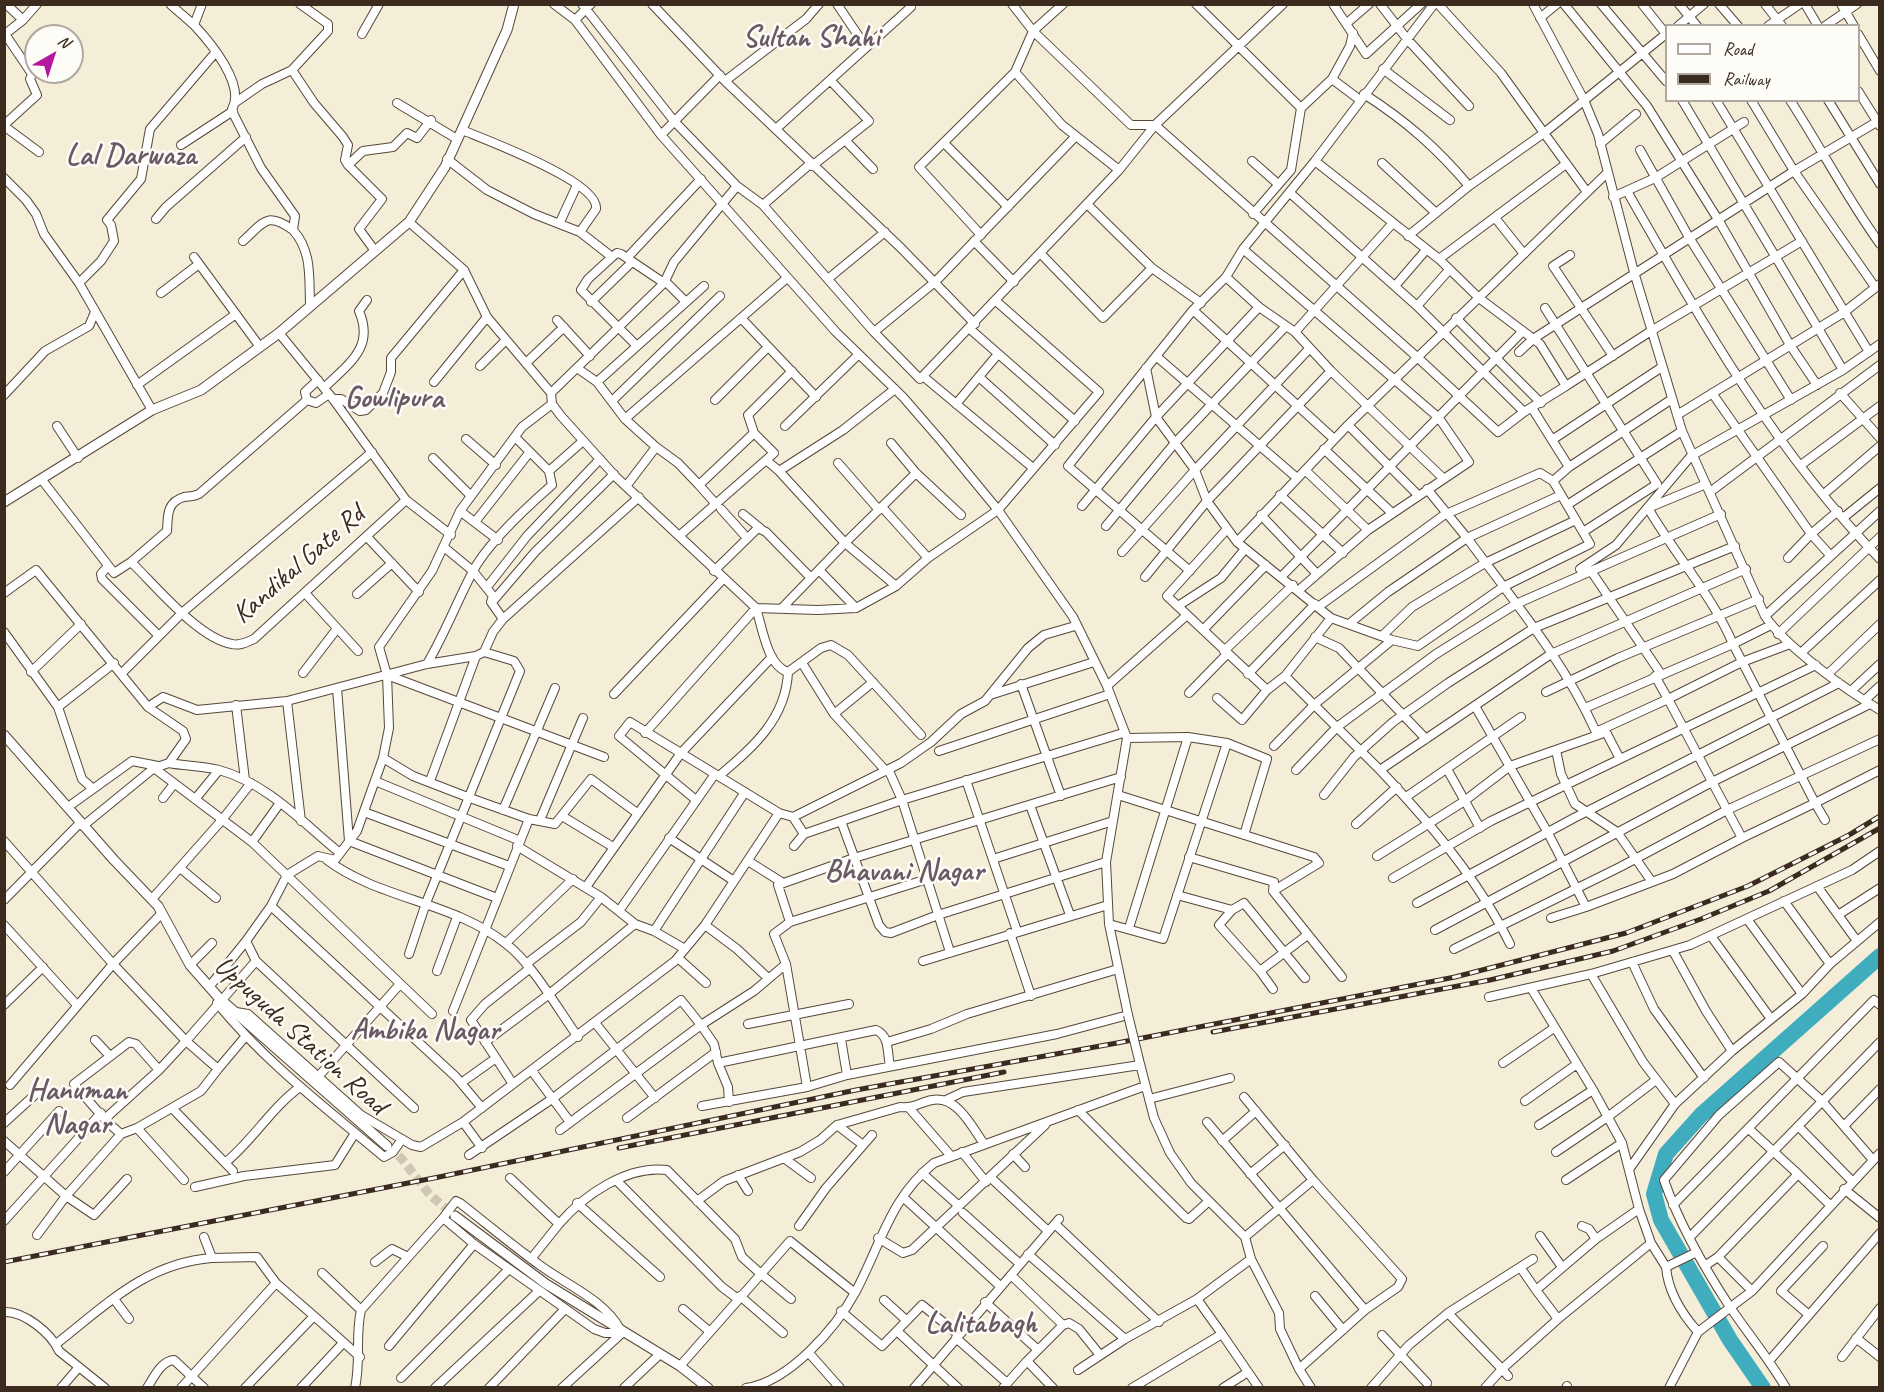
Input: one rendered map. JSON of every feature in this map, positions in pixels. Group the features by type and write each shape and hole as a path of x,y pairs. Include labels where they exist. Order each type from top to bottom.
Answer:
{"street":[{"path":"6,4 23,20"},
{"path":"37,4 23,20 5,34 32,74 30,79 37,95 4,126 39,152"},
{"path":"194,25 202,4"},
{"path":"236,102 268,81 292,70 328,31 325,20 300,4"},
{"path":"362,34 379,4"},
{"path":"4,502 152,410 201,390 279,333 310,304 409,222 445,167 507,30 514,4"},
{"path":"554,4 575,20 661,135 787,278 858,355 895,389 998,510 1072,617 1107,686 1125,735 1121,777 1106,862 1109,924 1128,1015 1154,1118 1170,1153 1191,1183 1245,1237 1251,1258 1279,1312 1280,1329 1307,1386"},
{"path":"652,4 723,78 777,128 811,165 885,232 935,282 998,354 1075,421"},
{"path":"661,135 723,78 806,19 819,4"},
{"path":"837,4 866,47"},
{"path":"1012,4 1033,31 1131,125 1155,124 1498,432 1528,410 1651,331 1802,241"},
{"path":"981,235 919,167 1015,72 1033,31 1063,4"},
{"path":"1208,4 1198,8 1301,108"},
{"path":"575,20 586,6 622,59 674,121 736,186 763,205 874,332 920,379 973,327 1119,170 1155,124 1283,4"},
{"path":"1333,4 1366,54 1421,4"},
{"path":"1347,23 1369,4"},
{"path":"1380,4 1407,39 1469,106"},
{"path":"1190,571 1068,466 1193,310 1226,277 1243,249 1290,193 1383,69 1436,4 1501,73 1587,192"},
{"path":"1533,4 1584,100 1600,144 1634,272 1682,431 1691,456 1736,546 1765,616 1778,634 1790,644 1839,683 1879,709"},
{"path":"1540,18 1557,4"},
{"path":"1564,4 1647,106 1679,161 1719,221 1790,345 1817,385"},
{"path":"1601,4 1665,80"},
{"path":"1642,4 1665,33"},
{"path":"1679,4 1695,24"},
{"path":"1680,24 1704,4"},
{"path":"1719,4 1736,24"},
{"path":"1765,4 1780,22 1803,4 1817,24"},
{"path":"1827,24 1844,8 1857,4"},
{"path":"171,5 194,25 216,53 230,74 236,102 233,111 181,145"},
{"path":"777,128 910,7"},
{"path":"1844,8 1853,24"},
{"path":"1253,214 1291,170 1301,108 1332,78 1350,46 1353,33"},
{"path":"1408,236 1469,186 1544,133 1665,35"},
{"path":"1860,37 1880,71"},
{"path":"79,283 101,261 114,241 111,225 107,220 141,180 150,129 216,53"},
{"path":"1383,69 1450,120"},
{"path":"292,70 314,103 348,145 345,160 348,165 382,199 359,230 375,251"},
{"path":"1015,72 1062,125 1119,170"},
{"path":"1332,78 1405,120 1445,158 1469,186"},
{"path":"763,205 869,121 830,80"},
{"path":"1519,352 1533,339 1634,272 1719,221 1824,152 1879,122 1860,94"},
{"path":"1683,102 1843,370"},
{"path":"1717,102 1771,187 1843,313 1869,352"},
{"path":"1677,415 1843,313 1877,286 1794,171 1751,102"},
{"path":"1791,102 1824,152 1857,213 1880,244"},
{"path":"1829,102 1880,184"},
{"path":"397,103 430,120 458,139"},
{"path":"233,111 272,186 295,216 293,230"},
{"path":"1600,144 1636,114"},
{"path":"348,165 363,151 393,147 407,133 417,138 430,120"},
{"path":"1613,197 1655,178 1744,122"},
{"path":"462,129 562,174 594,200 597,207 580,232"},
{"path":"874,332 935,282 1076,136"},
{"path":"156,219 166,207 246,137"},
{"path":"845,140 873,169"},
{"path":"944,143 1008,207"},
{"path":"1640,150 1690,239 1791,400"},
{"path":"447,159 488,190 534,214 560,222 580,232 612,257"},
{"path":"1251,160 1278,184"},
{"path":"1315,161 1439,259 1479,298 1540,344 1566,386"},
{"path":"1382,163 1436,213"},
{"path":"1439,259 1496,219 1566,164"},
{"path":"1237,542 1324,449 1392,381 1606,173"},
{"path":"4,178 26,200 44,234 79,283 152,410"},
{"path":"591,302 701,179"},
{"path":"560,222 576,185"},
{"path":"551,393 664,282 674,262 736,186"},
{"path":"1627,191 1739,377 1780,439 1840,515 1880,559"},
{"path":"1290,193 1417,306 1484,372 1528,410 1552,440 1569,467"},
{"path":"1087,204 1152,268 1201,303"},
{"path":"243,241 262,223 272,218 279,219 293,230 304,243 310,304"},
{"path":"1496,219 1524,254"},
{"path":"409,222 464,270 487,317 551,393 552,404 583,441 714,571 756,608 772,657 780,669 788,672"},
{"path":"1295,332 1392,224"},
{"path":"829,278 885,232"},
{"path":"974,241 1014,282"},
{"path":"1189,693 1226,652 1296,588 1317,574 1368,530 1469,462 1439,418 1392,381 1243,249"},
{"path":"1395,286 1426,250"},
{"path":"637,346 591,302 581,287 612,257 619,253 664,282 685,301"},
{"path":"1041,254 1103,318 1152,268"},
{"path":"1570,255 1553,266 1612,356"},
{"path":"161,293 196,261 260,347"},
{"path":"329,394 360,411 366,410 377,400 389,380 391,358 464,270"},
{"path":"1417,306 1449,270"},
{"path":"1226,277 1259,307 1295,332 1331,371 1443,478"},
{"path":"625,418 787,278"},
{"path":"597,382 704,286"},
{"path":"612,401 720,296"},
{"path":"318,380 305,392 308,400 316,403 329,394 361,352 365,326 358,311 367,300"},
{"path":"756,608 856,608 896,586 928,558 998,510 1099,392 996,301"},
{"path":"1082,506 1156,417 1259,307"},
{"path":"1545,308 1657,484 1583,532"},
{"path":"1193,310 1334,439"},
{"path":"4,395 45,351 89,326 95,312"},
{"path":"137,385 236,314"},
{"path":"434,382 487,317"},
{"path":"741,318 816,397"},
{"path":"1456,318 1542,403"},
{"path":"557,320 590,356"},
{"path":"526,363 564,327"},
{"path":"1106,526 1174,444 1285,327"},
{"path":"1281,577 1523,331"},
{"path":"279,333 329,394 406,500 451,535"},
{"path":"480,366 507,340"},
{"path":"1580,569 1616,545 1691,456 1843,370 1880,344"},
{"path":"715,400 768,347"},
{"path":"1122,552 1194,470 1309,349"},
{"path":"956,404 998,354"},
{"path":"785,426 858,355"},
{"path":"1156,356 1297,478"},
{"path":"1710,492 1880,365"},
{"path":"1552,440 1662,367"},
{"path":"577,368 597,382 625,418 656,447 678,463 747,538"},
{"path":"1146,368 1156,417 1194,470 1207,501 1237,542 1331,618 1436,654"},
{"path":"679,536 718,506 774,453 754,433 748,415 792,371"},
{"path":"1145,577 1207,501 1331,371"},
{"path":"924,377 1033,468"},
{"path":"979,377 1055,445"},
{"path":"779,471 843,430 895,389"},
{"path":"1712,393 1755,458 1811,534 1830,555"},
{"path":"1840,393 1880,438"},
{"path":"1553,481 1569,467 1672,399"},
{"path":"42,480 114,573 131,562 167,531 166,520 169,509 182,498 199,494 308,400"},
{"path":"209,987 246,941 270,906 287,875 318,856 335,860 357,831 383,758 389,728 387,675 379,647 419,592 445,548 460,511 522,427 552,404"},
{"path":"1801,465 1880,405"},
{"path":"1348,425 1418,495"},
{"path":"57,426 78,458"},
{"path":"1567,505 1682,431"},
{"path":"699,485 754,433"},
{"path":"427,664 451,622 473,571 498,540 552,485 549,471 515,437"},
{"path":"466,439 496,465"},
{"path":"549,471 583,441"},
{"path":"891,443 916,473 961,515"},
{"path":"1824,494 1880,446"},
{"path":"627,485 656,447"},
{"path":"1324,449 1392,513"},
{"path":"122,673 183,612 372,452"},
{"path":"475,522 529,453"},
{"path":"433,458 471,496"},
{"path":"487,587 527,536 600,459"},
{"path":"766,460 779,471 845,543 896,586"},
{"path":"838,464 928,558"},
{"path":"1305,470 1368,530"},
{"path":"782,609 916,473"},
{"path":"1248,674 1317,606 1447,514 1540,473 1553,481 1590,544 1503,587 1418,646"},
{"path":"491,603 535,552 614,474"},
{"path":"1648,508 1706,484"},
{"path":"1788,558 1811,534 1880,488"},
{"path":"1427,489 1467,538 1534,628 1569,680 1596,732"},
{"path":"1280,495 1343,553"},
{"path":"1350,624 1388,592 1467,538 1561,495"},
{"path":"430,781 458,702 493,632 504,619 639,497"},
{"name":"Kandikal Gate Rd","path":"131,562 212,637 238,645 254,639 368,538 406,500"},
{"path":"1648,508 1665,538 1720,615 1785,746 1826,820"},
{"path":"460,511 498,540"},
{"path":"1765,616 1880,511"},
{"path":"743,514 811,578"},
{"path":"1296,771 1336,727 1436,654 1516,604 1721,514"},
{"path":"1261,515 1317,574"},
{"path":"1382,636 1412,607 1485,563 1576,520"},
{"path":"714,571 758,528 761,529"},
{"path":"1227,529 1167,596 1267,690"},
{"path":"1778,634 1880,537"},
{"path":"368,538 419,592"},
{"path":"1324,795 1361,750 1403,715 1534,628 1736,546"},
{"path":"445,548 473,571 487,587 493,596 491,603"},
{"path":"1178,606 1221,578 1245,549"},
{"path":"357,594 392,563"},
{"path":"1203,630 1266,565"},
{"path":"108,566 100,577 159,636"},
{"path":"1380,770 1551,654 1746,569"},
{"path":"4,593 36,570 148,707 183,731 186,739 169,763"},
{"path":"819,570 856,608"},
{"path":"1591,571 1644,647 1668,699 1742,838"},
{"path":"614,694 723,579"},
{"path":"1802,652 1880,580"},
{"path":"305,593 336,630 358,651"},
{"path":"1546,692 1644,647 1759,599"},
{"path":"491,603 504,619"},
{"path":"645,733 756,608"},
{"path":"1107,686 1187,615"},
{"path":"1217,698 1242,720 1267,690 1285,676 1331,618"},
{"path":"31,672 81,624"},
{"path":"1828,674 1880,624"},
{"path":"1585,708 1733,644 1771,625"},
{"path":"990,695 1028,648 1044,635 1075,626"},
{"path":"303,673 336,630"},
{"path":"4,632 58,707 82,779 92,788"},
{"path":"1315,637 1339,648 1426,739"},
{"path":"1274,746 1314,705 1392,640"},
{"path":"1596,732 1742,662 1790,644"},
{"path":"788,672 821,648 831,645 848,655 921,735"},
{"path":"148,707 163,697 197,710 287,701 427,664 480,654 514,661 520,671 426,903 409,954"},
{"path":"586,887 681,753 772,657"},
{"path":"793,817 888,771 931,742 961,714 990,695 1094,662"},
{"path":"58,707 114,663"},
{"path":"802,663 834,714 888,771 902,800 950,952"},
{"path":"1851,691 1880,664"},
{"path":"1393,878 1529,803 1816,665"},
{"path":"619,911 696,800 717,775 747,753 778,714 787,694 788,672"},
{"path":"387,675 604,757"},
{"path":"1285,676 1361,750 1430,824 1500,925 1510,944"},
{"path":"834,714 873,682"},
{"path":"1417,903 1770,716 1839,683"},
{"path":"1021,684 1060,796"},
{"path":"1436,930 1562,861 1867,702 1880,686"},
{"path":"337,688 349,841"},
{"path":"503,810 555,688"},
{"path":"939,751 1110,694"},
{"path":"287,701 301,821"},
{"path":"152,899 222,820 248,781 237,705"},
{"path":"1474,706 1548,833 1586,907"},
{"path":"1406,797 1521,717"},
{"path":"540,820 583,718"},
{"path":"696,800 619,736 630,722 779,813 793,817 804,834"},
{"path":"1596,732 1606,732"},
{"path":"1606,732 1620,759"},
{"path":"1377,856 1463,802 1510,766 1606,732"},
{"name":"Uppuguda Station Road","path":"4,735 152,899 190,965 219,1001 236,1012 313,1083 387,1146"},
{"path":"794,846 804,834 902,800 1125,735 1188,737 1227,743 1267,759 1244,835"},
{"path":"1129,928 1188,737"},
{"path":"1454,949 1800,774 1880,739"},
{"path":"1109,924 1163,939 1227,743"},
{"path":"1556,750 1566,785 1575,804 1585,813 1617,832 1652,882"},
{"path":"383,758 412,776 529,819 555,824 591,779 637,813"},
{"path":"68,807 132,761 156,767 174,784 196,798 252,843 432,1014"},
{"path":"4,900 82,824 156,767 169,763 219,770 248,781 280,803 340,854"},
{"path":"1447,769 1463,802 1480,828"},
{"path":"196,798 219,770"},
{"path":"1551,918 1652,882 1880,770"},
{"path":"790,922 778,885 854,858 1121,777"},
{"path":"966,780 1005,894 1031,996"},
{"path":"375,781 462,816 518,843 601,897 635,924 654,931 685,949"},
{"path":"163,798 174,784"},
{"path":"1356,824 1397,787"},
{"path":"654,931 745,792"},
{"path":"1118,795 1314,857 1319,863 1273,891"},
{"path":"252,843 280,803"},
{"path":"1030,805 1070,915"},
{"path":"364,812 509,866"},
{"path":"236,1012 248,1014 361,1114 402,1139 421,1147 463,1122 596,1024 678,958 705,925 779,813"},
{"path":"562,816 613,847"},
{"path":"453,1011 529,819"},
{"path":"841,821 868,897 885,932 891,933 938,915 1106,862"},
{"path":"993,859 1113,821"},
{"path":"669,838 734,881"},
{"path":"4,841 113,964 186,1041 218,1069"},
{"path":"349,841 497,898"},
{"path":"1489,997 1592,974 1673,951 1711,936 1852,870 1880,851"},
{"path":"323,857 345,873 426,903 506,943 527,967 578,1037"},
{"path":"1190,857 1274,882 1273,891 1306,936 1342,977"},
{"path":"748,861 783,883"},
{"path":"180,868 216,898"},
{"path":"807,1088 786,964 774,934 790,922 940,874"},
{"path":"506,943 573,879"},
{"path":"1817,886 1857,940"},
{"path":"1838,915 1880,888"},
{"path":"1177,895 1232,910"},
{"path":"513,1084 471,1020 485,1004 582,922 601,897"},
{"path":"1784,901 1830,964"},
{"path":"1273,989 1219,925 1232,910 1244,903 1305,978"},
{"path":"923,961 1108,905"},
{"path":"270,906 461,1083 482,1108"},
{"path":"10,1085 113,964 162,914"},
{"path":"438,971 457,917"},
{"path":"1747,919 1802,994"},
{"path":"1630,1168 1675,1104 1732,1051 1802,994 1830,964 1880,922"},
{"path":"485,1041 548,995 635,924"},
{"path":"4,925 77,1005"},
{"path":"705,925 737,949 768,978"},
{"path":"1260,971 1306,936"},
{"path":"1711,936 1771,1019"},
{"path":"246,941 256,961 414,1108"},
{"path":"190,965 212,943"},
{"path":"1673,951 1706,1011 1732,1051"},
{"path":"678,958 706,983"},
{"path":"107,1122 108,1116 159,1070 256,961"},
{"path":"1632,962 1654,1009 1704,1078"},
{"path":"560,1130 701,1025 754,991 786,964"},
{"path":"4,1005 43,967"},
{"path":"887,1042 931,1029 968,1014 1118,969"},
{"path":"1592,974 1656,1080 1675,1104"},
{"path":"318,1078 345,1044 380,1009 400,984"},
{"path":"1531,988 1609,1116 1622,1143 1639,1209 1651,1243 1669,1265 1667,1283 1688,1320 1698,1332"},
{"path":"469,1155 552,1099 681,1000 714,1044 718,1063 728,1087 729,1102"},
{"path":"1672,1205 1878,1000"},
{"path":"219,1001 245,1037 300,1087 384,1157 393,1152 402,1139"},
{"path":"748,1024 794,1013 849,1004"},
{"path":"702,1106 807,1088 847,1075 1058,1034 1128,1015"},
{"path":"596,1024 655,1098"},
{"path":"1503,1063 1554,1028"},
{"path":"718,1063 876,1030 883,1034 887,1042 890,1066"},
{"path":"37,1235 66,1196 121,1134 137,1128 201,1091 245,1037"},
{"path":"841,1039 847,1075"},
{"path":"95,1040 109,1054"},
{"path":"1691,1236 1880,1042"},
{"path":"74,1084 124,1043 134,1043 159,1070"},
{"path":"627,1118 716,1052"},
{"path":"461,1083 496,1058"},
{"path":"697,1201 738,1175 784,1158 820,1140 837,1125 900,1107 910,1109 933,1100 946,1100 963,1092 1140,1062"},
{"path":"1786,1388 1770,1360 1728,1310 1691,1236 1672,1205 1664,1180 1719,1115 1779,1062 1822,1101 1873,1160"},
{"path":"1525,1101 1576,1064"},
{"path":"531,1071 570,1122"},
{"path":"67,1077 107,1122 121,1134"},
{"path":"1149,1099 1230,1078"},
{"path":"1556,1152 1656,1080"},
{"path":"746,1388 760,1387 809,1353 855,1293 878,1238 903,1197 922,1173 934,1163 1145,1086"},
{"path":"226,1162 241,1150 277,1108 300,1087"},
{"path":"1844,1126 1880,1089"},
{"path":"1539,1125 1593,1090"},
{"path":"4,1123 38,1092"},
{"path":"1244,1097 1313,1180 1402,1279 1398,1287 1365,1310 1299,1369"},
{"path":"946,1100 955,1105 984,1144"},
{"path":"172,1108 233,1170"},
{"path":"910,1109 951,1156"},
{"path":"1078,1110 1186,1218 1189,1219 1209,1201"},
{"path":"4,1172 59,1111"},
{"path":"1222,1142 1256,1111"},
{"path":"4,1221 101,1113"},
{"path":"463,1122 482,1148"},
{"path":"878,1238 895,1249 907,1253 961,1210 988,1179 1048,1122"},
{"path":"1207,1122 1365,1310"},
{"path":"837,1125 863,1145"},
{"path":"1798,1127 1852,1181"},
{"path":"137,1128 184,1180"},
{"path":"1749,1129 1830,1205"},
{"path":"195,1187 244,1176 334,1165 355,1133"},
{"path":"799,1226 872,1135"},
{"path":"4,1141 66,1196 94,1215 127,1179"},
{"path":"1566,1180 1622,1143"},
{"path":"1250,1174 1285,1145"},
{"path":"962,1152 988,1179 1048,1231"},
{"path":"1669,1388 1698,1332 1752,1291 1844,1189 1880,1153"},
{"path":"1013,1154 1025,1167"},
{"path":"784,1158 811,1178"},
{"path":"531,1259 577,1203 596,1189 646,1171 667,1170 735,1239 742,1257 791,1299"},
{"path":"922,1173 1020,1264"},
{"path":"1706,1265 1718,1257 1798,1174"},
{"path":"738,1175 748,1191"},
{"path":"510,1178 559,1224"},
{"path":"1245,1237 1313,1180"},
{"path":"617,1181 739,1298 783,1333"},
{"path":"1844,1189 1880,1218"},
{"path":"903,1197 1000,1286"},
{"path":"355,1388 360,1357 358,1325 361,1310 456,1202 531,1259 598,1304 613,1317 622,1333"},
{"path":"577,1203 660,1277"},
{"path":"1536,1290 1596,1239 1639,1209"},
{"path":"455,1216 546,1284 622,1333 680,1366 708,1388"},
{"path":"443,1218 474,1244 564,1310 594,1329 622,1333"},
{"path":"914,1388 985,1302 1057,1222 1160,1322"},
{"path":"1582,1226 1589,1229 1596,1239"},
{"path":"1770,1360 1880,1233"},
{"path":"1540,1236 1562,1267"},
{"path":"204,1237 212,1258"},
{"path":"680,1366 790,1241 855,1293"},
{"path":"1485,1388 1502,1369 1558,1319 1651,1243"},
{"path":"389,1346 474,1244"},
{"path":"1809,1315 1781,1291 1823,1246"},
{"path":"375,1262 392,1249 408,1257"},
{"path":"1669,1265 1697,1252"},
{"path":"1028,1254 1125,1339"},
{"path":"56,1344 138,1280 158,1270 189,1260 257,1257 276,1283 360,1357"},
{"path":"1718,1257 1752,1291"},
{"path":"1078,1370 1125,1339 1160,1322 1197,1299 1251,1258"},
{"path":"1371,1388 1400,1353 1448,1313 1533,1259"},
{"path":"1520,1267 1558,1319"},
{"path":"401,1378 509,1269"},
{"path":"322,1273 361,1310"},
{"path":"1011,1275 1063,1325"},
{"path":"181,1388 276,1283"},
{"path":"435,1388 539,1291"},
{"path":"1315,1296 1343,1330"},
{"path":"114,1299 129,1318"},
{"path":"1197,1299 1259,1388"},
{"path":"884,1300 906,1320"},
{"path":"985,1302 1037,1349"},
{"path":"841,1311 878,1346 885,1345 919,1306 925,1306 958,1336 1005,1385 1037,1349 1063,1325 1069,1323 1079,1329 1100,1355"},
{"path":"1842,1357 1880,1308"},
{"path":"683,1309 709,1331"},
{"path":"489,1388 564,1310"},
{"path":"4,1312 17,1311 56,1344 59,1351 105,1388"},
{"path":"1448,1313 1508,1376"},
{"path":"245,1388 314,1316"},
{"path":"897,1331 958,1388"},
{"path":"562,1388 622,1333"},
{"path":"1132,1388 1222,1335"},
{"path":"1382,1335 1427,1383"},
{"path":"1856,1338 1880,1357"},
{"path":"301,1388 343,1342"},
{"path":"809,1353 840,1388"},
{"path":"624,1388 660,1354"},
{"path":"147,1388 162,1365 170,1360 174,1360 204,1388"},
{"path":"1027,1361 1053,1388"},
{"path":"62,1388 79,1367"},
{"path":"1228,1386 1248,1372"}],"waterway":[{"path":"1763,1388 1730,1340 1661,1220 1654,1194 1666,1154 1701,1115 1880,956"}],"tunnel":[{"path":"388,1147 401,1158 430,1195 455,1216"}],"railway":[{"path":"4,1262 439,1177 856,1090 1117,1043 1455,977 1626,933 1748,886 1849,835 1880,816"},
{"path":"1213,1032 1490,980 1613,951 1769,891 1880,828"},
{"path":"619,1148 1004,1072"}],"district":[{"name":"Sultan Shahi","path":"811,38"},
{"name":"Lal Darwaza","path":"131,156"},
{"name":"Gowlipura","path":"394,399"},
{"name":"Bhavani Nagar","path":"904,872"},
{"name":"Ambika Nagar","path":"425,1031"},
{"name":"Hanuman Nagar","path":"77,1108"},
{"name":"Lalitabagh","path":"981,1324"}]}
